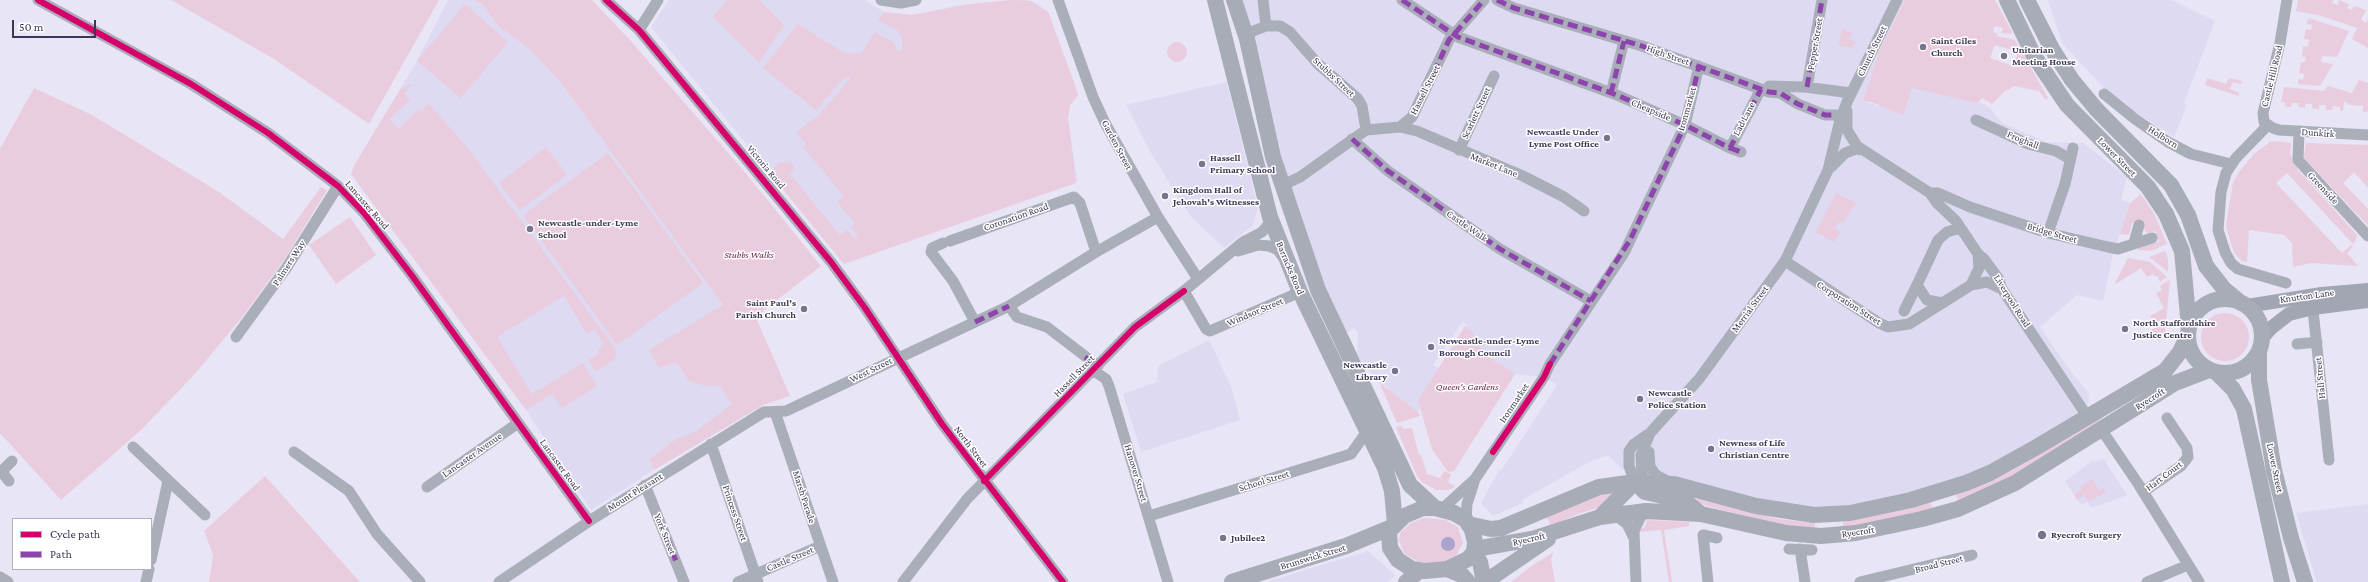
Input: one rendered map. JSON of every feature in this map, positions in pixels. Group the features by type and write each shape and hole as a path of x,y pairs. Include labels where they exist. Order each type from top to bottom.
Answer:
{"highway":[{"name":"Barracks Road","path":"1215,0 1262,193 1270,217 1300,292 1368,430 1385,468 1392,491 1393,526"},
{"name":"Barracks Road","path":"1234,0 1247,39 1274,157 1318,290 1344,348 1410,485 1438,509"},
{"name":"Lower Street","path":"2007,0 2034,56 2067,105 2148,188 2166,214 2182,251 2189,331"},
{"name":"Lower Street","path":"2027,0 2052,49 2080,91 2171,185 2191,222 2206,266 2224,289 2244,305"},
{"path":"1262,193 1283,185"},
{"path":"2227,299 2244,305 2260,324 2261,345 2250,364 2238,372 2213,371 2193,356 2189,331 2195,314 2213,302 2227,299"},
{"name":"Ryecroft","path":"2129,392 2136,380 2158,364 2175,340 2186,300"},
{"name":"Ryecroft","path":"1467,522 1490,529 1501,528 1526,520 1579,494 1628,483 1674,484 1779,510 1814,515 1850,513 1911,500 1966,483 2010,463 2129,392 2165,370 2180,352 2189,331"},
{"name":"Lower Street","path":"2261,345 2259,380 2274,470 2291,538 2305,582"},
{"name":"Lower Street","path":"2213,371 2233,389 2244,409 2282,582"},
{"name":"Ryecroft","path":"1475,551 1532,539 1607,516 1646,511 1701,514 1786,533 1821,536 1856,533 1889,526 1958,509 1992,496 2027,476 2175,383 2213,371"},
{"path":"1607,516 1628,483 1645,492 1686,501 1701,514"},
{"path":"1475,551 1468,559 1447,569 1419,571 1402,563 1395,557 1389,542 1388,534 1393,526 1416,510 1438,509 1454,513 1467,522 1475,538 1475,551 1480,562 1484,582 1564,529"},
{"name":"Brunswick Street","path":"1232,582 1352,544 1393,526"},
{"path":"1447,569 1462,575 1468,582"},
{"path":"1406,582 1419,571"}],"main road":[{"name":"Knutton Lane","path":"2261,345 2270,328 2289,314 2312,302 2368,290"},
{"name":"Knutton Lane","path":"2244,305 2368,301"}],"street":[{"name":"Lancaster Road","path":"38,0 191,84 268,133 338,186 364,213 413,277 589,521"},
{"name":"Victoria Road","path":"606,0 639,30 831,262 898,357"},
{"path":"639,30 658,0"},
{"path":"881,0 885,2 900,3 916,0"},
{"name":"Garden Street","path":"1058,0 1093,97 1125,162 1198,279"},
{"path":"1247,39 1251,32 1266,26 1263,0"},
{"path":"1402,0 1453,34 1614,94 1624,41"},
{"name":"Hassell Street","path":"1400,127 1412,118 1453,34 1484,0"},
{"name":"High Street","path":"1497,0 1514,8 1624,41 1761,88 1780,93 1798,104 1825,115 1836,115"},
{"name":"Pepper Street","path":"1807,87 1822,0"},
{"name":"Church Street","path":"1849,97 1897,0"},
{"name":"Castle Hill Road","path":"2268,125 2262,118 2280,43 2287,0"},
{"name":"Stubbs Street","path":"1266,26 1280,26 1290,32 1317,63 1358,99 1362,106 1366,130"},
{"name":"Ironmarket","path":"1467,522 1467,504 1475,479 1544,377 1550,364 1630,240 1685,124 1699,66"},
{"name":"Scarlett Street","path":"1459,150 1494,76"},
{"path":"1761,88 1769,86 1807,87 1849,97 1847,130 1851,139 1863,150 1930,193"},
{"name":"Lad Lane","path":"1685,124 1730,148 1761,88"},
{"name":"Cheapside","path":"1614,94 1685,124"},
{"name":"Holborn","path":"2104,94 2135,119 2168,142 2191,154 2231,164"},
{"name":"Merrial Street","path":"1628,483 1629,451 1634,444 1650,433 1699,379 1785,261 1828,170 1840,120 1849,97"},
{"name":"Froghall","path":"1976,120 2028,144 2056,151 2070,160"},
{"path":"2268,125 2231,164 2223,182 2218,219 2220,241 2231,263 2238,269 2286,283"},
{"name":"Dunkirk","path":"2268,125 2279,130 2368,135"},
{"path":"1283,185 1300,178 1333,152 1366,130 1400,127"},
{"name":"Market Lane","path":"1400,127 1417,131 1523,176 1564,197 1584,211"},
{"name":"Greenside","path":"2299,131 2298,160 2368,236"},
{"name":"Castle Walk","path":"1352,139 1388,171 1500,249 1591,301"},
{"path":"1730,148 1741,152"},
{"path":"2048,233 2065,184 2073,148"},
{"name":"Merrial Street","path":"1828,170 1845,153 1856,149 1863,150"},
{"name":"Palmers Way","path":"236,337 287,267 338,186"},
{"name":"Bridge Street","path":"1930,193 1938,193 1970,207 2048,233 2118,249 2152,238"},
{"name":"Liverpool Road","path":"1930,193 1937,203 1958,224 1978,254 1984,259 1998,278 2002,289 2087,416"},
{"name":"Coronation Road","path":"975,322 953,280 931,252 932,248 1074,197 1080,203 1096,252"},
{"path":"1904,311 1938,240 1958,224 1956,213 1960,208 1970,207"},
{"name":"West Street","path":"775,412 786,411 1009,306 1096,252 1158,217"},
{"name":"Hassell Street","path":"903,582 966,499 1135,327 1234,252 1243,242 1262,232 1268,225 1270,217"},
{"path":"2134,243 2139,225"},
{"name":"Hassell Street","path":"1234,252 1258,245 1269,246 1278,250 1286,260"},
{"path":"1970,285 1979,268 1978,254"},
{"name":"Corporation Street","path":"1785,261 1879,323 1888,327 1909,324 1970,285 1987,282 2002,289"},
{"path":"1917,285 1927,300 1943,303"},
{"name":"Windsor Street","path":"1184,291 1206,329 1210,331 1300,292"},
{"name":"Hall Street","path":"2312,302 2329,460"},
{"path":"1009,306 1017,316 1047,327 1085,357 1096,368"},
{"path":"2297,344 2317,342"},
{"name":"North Street","path":"898,357 942,424 984,481 1063,582"},
{"name":"Hanover Street","path":"1096,368 1106,379 1109,386 1168,582"},
{"name":"Mount Pleasant","path":"499,582 589,521 711,444 764,412 775,412"},
{"name":"Marsh Parade","path":"775,412 833,582"},
{"name":"Hart Court","path":"2143,492 2181,466 2188,457 2187,448 2167,418"},
{"name":"Lancaster Avenue","path":"427,487 518,423"},
{"name":"School Street","path":"1149,516 1351,454 1359,446 1368,430"},
{"path":"2101,430 2143,492 2199,582"},
{"path":"1650,433 1648,460 1650,467 1656,475 1674,484"},
{"name":"Merrial Street","path":"1628,483 1642,474 1641,456 1650,433"},
{"name":"Princess Street","path":"711,444 757,578"},
{"path":"133,447 205,515"},
{"path":"294,452 349,491 377,534 420,582"},
{"path":"9,481 1,472 12,461"},
{"name":"Ironmarket","path":"1438,509 1475,479"},
{"path":"152,555 168,481"},
{"name":"York Street","path":"645,486 684,582"},
{"path":"1636,582 1634,530 1640,518 1646,511"},
{"path":"1607,516 1627,524 1634,538"},
{"path":"1708,582 1703,535 1718,538"},
{"name":"Castle Street","path":"738,582 757,578 820,546"},
{"path":"1806,582 1794,549 1812,550"},
{"name":"Broad Street","path":"1860,582 1898,578 1972,556"},
{"path":"2147,582 2188,566"},
{"path":"146,582 149,570"},
{"path":"0,577 8,582"}],"shaded area":[{"name":"Newcastle-under-Lyme School","path":"448,0 474,0 483,4 496,24 530,50 561,83 719,298 763,405 654,470 591,510 526,410 351,174 355,164 417,61"},
{"path":"669,0 865,0 884,12 912,15 961,5 1012,0 1026,0 1038,4 1049,14 1078,95 1070,105 1068,118 1077,181 844,264 651,27"},
{"path":"1234,0 1905,0 1879,51 1863,101 1879,106 1912,88 1982,103 1992,110 2002,123 2046,142 2083,143 2127,177 2121,200 2130,203 2113,254 2103,301 2077,295 2040,327 2071,372 2089,393 2087,416 2010,463 1850,513 1635,482 1608,455 1589,462 1522,500 1523,503 1493,516 1481,503 1499,470 1501,471 1557,385 1544,377 1515,374 1484,354 1463,321 1433,365 1441,370 1427,390 1417,414 1366,369 1357,353 1358,334 1355,328 1339,336 1328,313"},
{"path":"2048,0 2171,0 2215,21 2184,103 2187,105 2174,137 2123,104 2105,89 2062,43"},
{"name":"Hassell Primary School","path":"1227,82 1258,209 1252,226 1224,248 1192,218 1182,204 1151,153 1126,105"},
{"path":"1209,340 1231,386 1240,420 1141,452 1123,394 1157,382 1158,366"},
{"path":"2103,458 2127,495 2092,508 2087,502 2081,505 2065,481 2094,460 2095,462"},
{"path":"2368,504 2368,582 2317,582 2296,513"},
{"path":"1445,537 1451,537 1455,541 1455,547 1451,551 1445,551 1441,547 1441,541"},
{"path":"1368,551 1395,575 1388,582 1266,582"}],"green space":[{"path":"171,0 439,0 369,124 274,59"},
{"name":"Stubbs Walks","path":"474,0 592,0 629,39 743,170 821,266 764,310 757,320 790,396 763,405 654,470 650,459 675,440 697,431 732,404 720,386 703,385 689,381 676,362 659,368 649,350 723,305 561,83 530,50 496,24 483,4"},
{"path":"727,0 759,0 784,25 759,62 713,17"},
{"path":"1012,0 1031,1 1048,12 1075,85 1078,95 1070,105 1068,118 1076,183 844,264 772,176 772,170 780,162 790,162 795,168 789,173 840,235 847,230 854,238 858,235 851,227 855,223 837,202 844,196 803,147 806,144 796,132 819,115 850,79 849,75 842,80 816,110 763,68 798,24 846,54 861,53 875,32 894,43 898,52 902,50 902,38 898,31 878,20 884,12 912,15 972,4"},
{"path":"1905,0 1995,0 2012,32 2011,34 2001,33 2003,28 1994,26 1993,32 1997,33 1997,36 2015,40 2048,98 2046,100 2039,91 2014,86 2007,91 2006,90 1992,104 1982,98 1977,103 1912,88 1903,115 1871,102 1863,101 1879,51","holes":["1995,45 2018,52 2013,66 1990,58"]},
{"path":"2298,0 2333,0 2332,3 2338,5 2339,0 2349,4 2347,8 2352,10 2354,6 2366,10 2361,20 2366,23 2368,18 2368,48 2352,39 2357,28 2322,16 2296,11"},
{"path":"465,4 508,42 461,98 417,61"},
{"path":"2308,18 2349,31 2337,57 2322,56 2321,62 2333,64 2320,86 2298,84 2298,79 2303,80 2304,74 2299,73 2301,62 2305,62 2306,57 2302,56 2303,46 2308,47 2309,40 2304,39 2306,29 2311,30 2312,25 2307,24"},
{"path":"1842,29 1852,32 1849,39 1856,42 1853,48 1838,45"},
{"path":"1177,42 1184,45 1187,52 1184,59 1177,62 1170,59 1167,52 1170,45"},
{"path":"2207,78 2226,84 2229,78 2242,81 2241,84 2233,82 2230,89 2239,93 2239,96 2205,85"},
{"path":"2359,80 2368,83 2368,112 2363,112 2363,106 2350,105 2344,101 2343,111 2340,111 2340,107 2333,106 2332,110 2326,110 2326,105 2319,105 2319,109 2312,108 2312,104 2305,104 2305,108 2298,107 2299,103 2292,103 2291,107 2288,107 2285,106 2285,102 2281,102 2284,87 2324,91 2328,86 2352,93"},
{"path":"409,84 412,85 404,93 410,100 389,119 399,129 419,109 421,111 429,104 466,146 617,351 615,359 596,371 588,360 599,354 597,350 604,345 595,330 587,334 564,296 497,337 532,394 583,363 597,386 562,408 552,394 526,410 351,174 355,164 400,90"},
{"path":"34,88 92,115 219,192 283,239 321,187 327,190 284,260 243,316 194,375 141,430 61,500 0,433 0,149"},
{"path":"2276,141 2291,143 2290,154 2298,170 2357,235 2353,244 2287,173 2276,183 2342,253 2351,245 2353,246 2347,253 2358,266 2311,263 2293,267 2292,243 2284,235 2249,230 2247,262 2242,261 2234,253 2226,226 2233,182 2254,154 2270,142"},
{"path":"2306,143 2368,145 2368,188 2354,172 2343,183 2368,209 2368,226 2304,158"},
{"path":"546,147 567,175 520,210 499,183"},
{"path":"608,153 703,283 617,345 523,215"},
{"path":"1836,193 1856,203 1844,222 1838,223 1835,227 1840,233 1833,242 1816,232"},
{"path":"2141,194 2154,214 2167,244 2151,251 2138,250 2138,247 2159,242 2155,231 2148,233 2143,229 2143,225 2132,223 2129,235 2120,234 2130,203"},
{"path":"350,217 376,255 336,284 309,245"},
{"path":"2165,251 2168,259 2168,272 2149,257"},
{"path":"2128,258 2150,262 2167,277 2160,282 2157,275 2155,277 2153,274 2147,277 2141,268 2114,285"},
{"path":"2170,280 2165,332 2159,342 2151,330 2156,327 2150,316 2164,308 2156,293 2162,290 2160,286"},
{"path":"2225,313 2234,315 2242,320 2247,328 2249,337 2247,346 2242,354 2234,359 2225,361 2216,359 2208,354 2203,346 2201,337 2203,328 2208,320 2216,315"},
{"name":"Queen's Gardens","path":"1465,326 1473,333 1484,354 1515,374 1454,471 1448,472 1432,449 1418,401"},
{"path":"1379,382 1419,413 1420,416 1397,423"},
{"path":"2099,417 2102,421 2028,468 1979,492 1958,500 1956,495 1990,482 2015,469"},
{"path":"1402,426 1403,429 1412,428 1419,455 1421,454 1427,474 1440,478 1444,471 1451,474 1448,482 1455,487 1448,490 1436,490 1422,482 1417,476 1396,427"},
{"path":"265,476 360,582 209,582 213,555 204,531"},
{"path":"2092,479 2099,490 2103,488 2106,492 2088,502 2084,495 2077,500 2074,494 2082,489 2080,487"},
{"path":"1615,492 1603,506 1578,514 1551,526 1547,517 1604,494"},
{"path":"1697,499 1779,519 1815,523 1815,528 1778,524 1714,508 1696,502"},
{"path":"1930,503 1933,509 1843,528 1843,522"},
{"path":"1424,518 1446,520 1458,527 1463,543 1456,556 1443,562 1430,563 1419,562 1405,554 1399,541 1400,533 1411,523"},
{"path":"1647,520 1689,522 1689,526 1664,530 1672,582 1669,582 1661,530 1639,532 1640,529 1644,528"},
{"path":"1554,552 1551,559 1555,582 1511,582 1530,567"}],"marked path":[{"path":"1402,0 1458,37 1617,95 1685,125 1730,148 1761,89"},
{"path":"1421,100 1449,40 1484,0"},
{"path":"1497,0 1514,8 1642,46 1769,92 1780,93 1798,104 1825,115 1836,115"},
{"path":"1807,87 1822,0"},
{"path":"1611,93 1624,41"},
{"path":"1550,364 1630,240 1685,125 1699,66"},
{"path":"1352,139 1388,171 1500,249 1591,301"},
{"path":"1730,148 1741,152"},
{"path":"975,322 1009,306"},
{"path":"1085,357 1098,366"},
{"path":"667,537 677,564"}],"cycle path":[{"path":"38,0 191,84 268,133 338,186 364,213 413,277 589,521"},
{"path":"606,0 639,30 831,262 865,308 942,424 1063,582"},
{"path":"984,481 1135,327 1184,291"},
{"path":"1493,452 1544,377 1550,364"}],"place":[{"name":"Saint Giles Church","path":"1923,47"},
{"name":"Unitarian Meeting House","path":"2004,56"},
{"name":"Newcastle Under Lyme Post Office","path":"1607,138"},
{"name":"Hassell Primary School","path":"1202,164"},
{"name":"Kingdom Hall of Jehovah's Witnesses","path":"1165,196"},
{"name":"Newcastle-under-Lyme School","path":"530,229"},
{"name":"Saint Paul's Parish Church","path":"804,309"},
{"name":"North Staffordshire Justice Centre","path":"2125,329"},
{"name":"Newcastle-under-Lyme Borough Council","path":"1431,347"},
{"name":"Newcastle Library","path":"1395,371"},
{"name":"Newcastle Police Station","path":"1640,399"},
{"name":"Newness of Life Christian Centre","path":"1711,449"},
{"name":"Ryecroft Surgery","path":"2042,535"},
{"name":"Jubilee2","path":"1223,538"}]}
